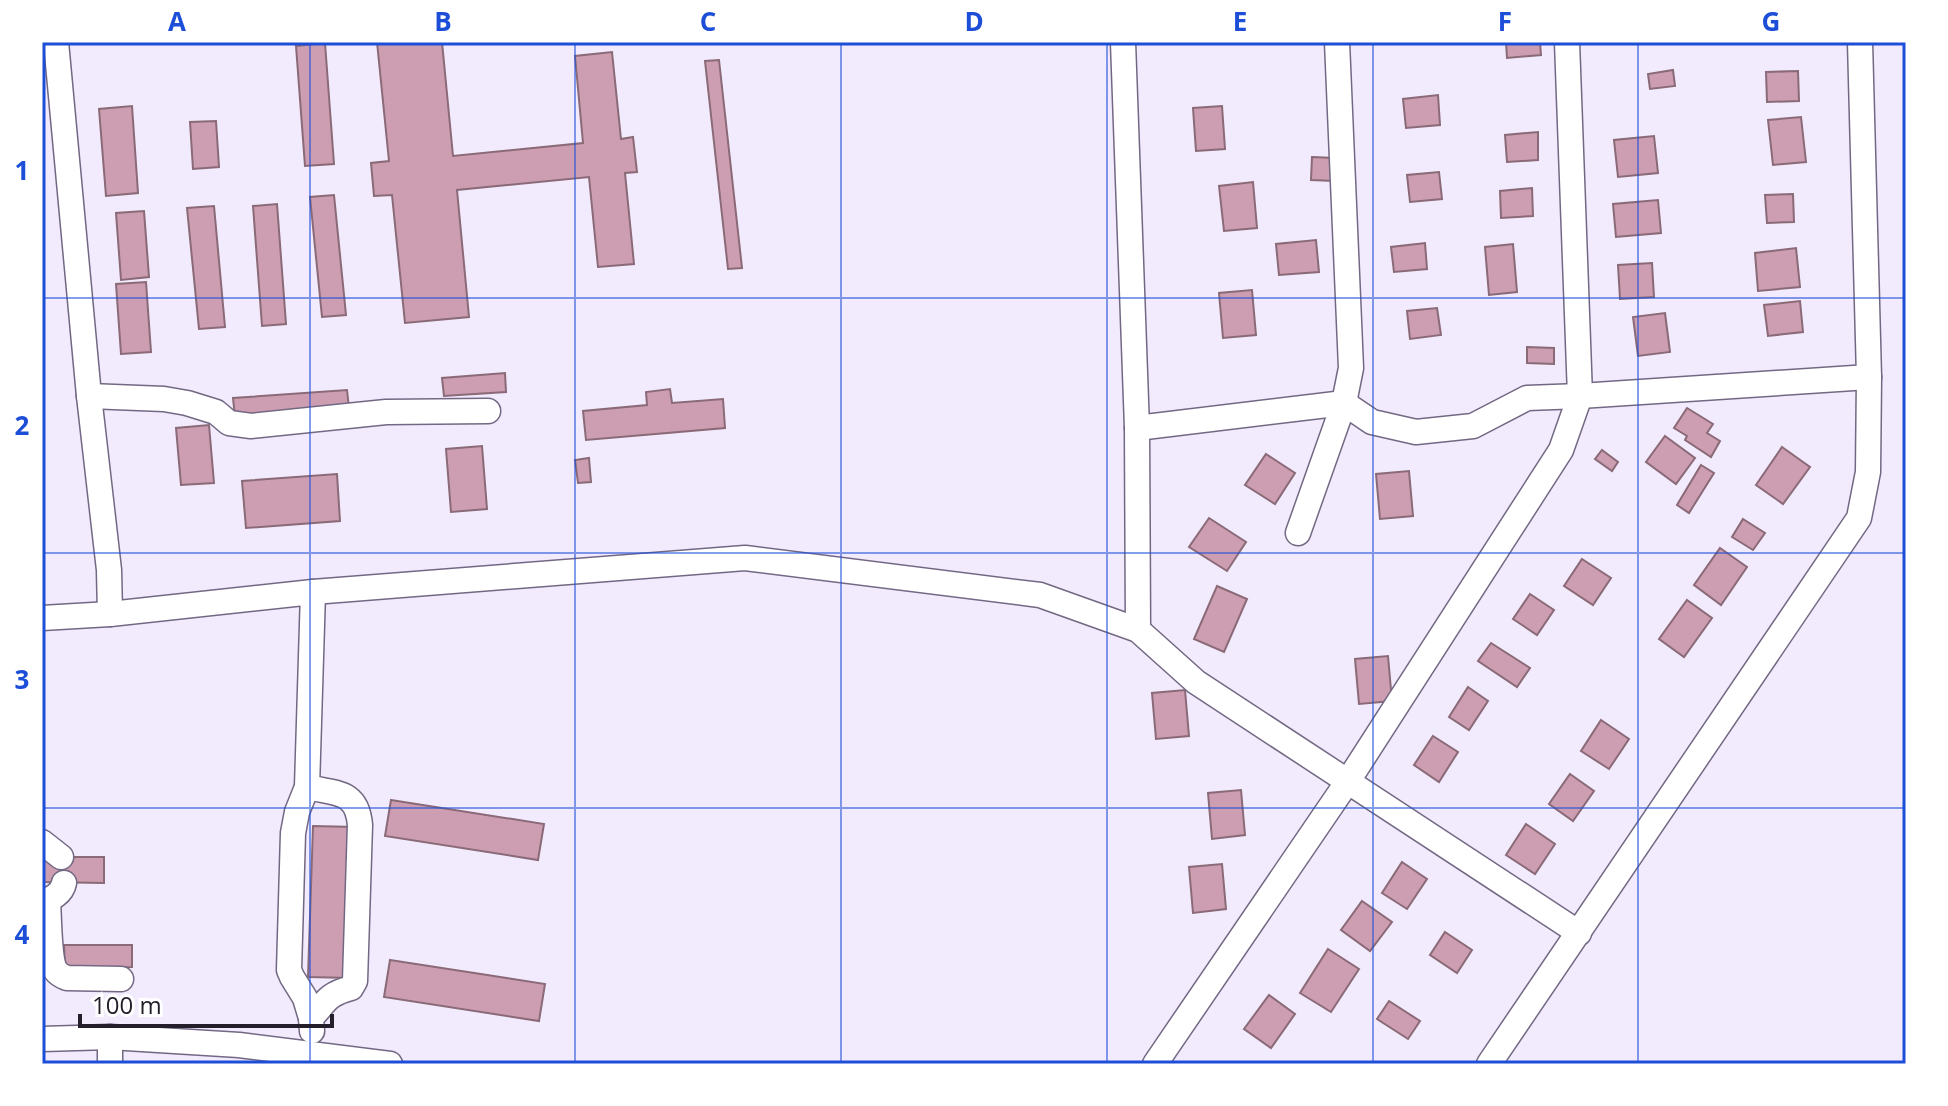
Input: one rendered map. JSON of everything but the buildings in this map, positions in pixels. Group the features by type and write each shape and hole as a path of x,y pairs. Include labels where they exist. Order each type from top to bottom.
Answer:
{"street":[{"path":"56,42 89,396 109,570 110,614"},
{"path":"1123,42 1137,428 1138,630"},
{"path":"1298,533 1344,403 1351,368 1337,42"},
{"path":"1155,1064 1348,781 1561,450 1580,396 1567,42"},
{"path":"1489,1064 1859,518 1868,472 1869,377 1860,42"},
{"path":"1137,428 1344,403 1372,422 1416,432 1473,426 1527,398 1869,377"},
{"path":"89,396 187,403 216,412 229,423 251,426 386,412 488,411"},
{"path":"42,618 110,614 313,592 745,558 1040,595 1138,630 1196,682 1579,933"},
{"path":"313,592 307,787 293,833 289,970 305,998 311,1018 313,1053"},
{"path":"307,787 349,798 359,811 360,825 355,981 351,988 336,992 324,1001 311,1018"},
{"path":"51,895 52,959 59,974 67,978 121,979"},
{"path":"110,1037 110,1064"},
{"path":"42,1039 110,1037 239,1045 390,1064"}]}
